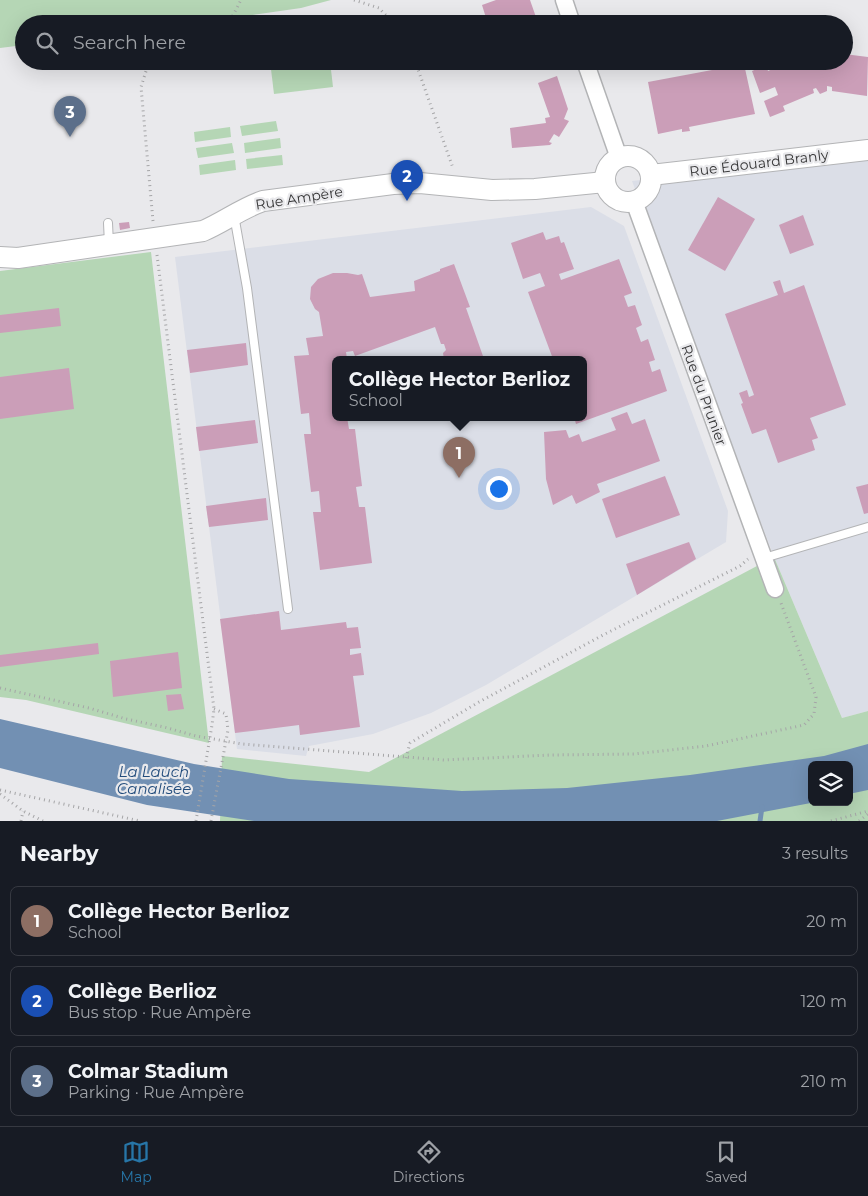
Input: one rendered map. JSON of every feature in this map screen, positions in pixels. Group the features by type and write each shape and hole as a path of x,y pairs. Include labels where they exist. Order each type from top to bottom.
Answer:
{"street":[{"path":"564,0 569,15"},
{"path":"588,70 619,158"},
{"name":"Rue Édouard Branly","path":"651,175 868,150"},
{"path":"629,156 639,159 647,166 651,175 651,184 648,192 642,198 634,201 621,201 610,194 605,182 606,172 611,164 619,158 629,156"},
{"name":"Rue Ampère","path":"0,257 18,258 203,231 246,207 263,201 392,184 420,183 492,190 535,189 605,182"},
{"name":"Rue du Prunier","path":"634,201 775,588"}],"lane":[{"path":"234,214 247,288 288,609"},
{"path":"108,223 110,244"},
{"path":"762,554 868,526"}],"path":[{"path":"233,15 241,0"},
{"path":"354,0 379,8 386,15"},
{"path":"146,70 141,87 154,238 214,709 196,821"},
{"path":"418,70 460,188"},
{"path":"406,758 410,743 479,702 762,554"},
{"path":"0,688 90,708 196,736 242,744 406,758 444,760 551,755 634,754 706,746 804,724 814,714 816,697 775,588"},
{"path":"211,821 228,730 226,714 214,709"},
{"path":"0,790 140,821"},
{"path":"0,794 23,811 43,821"},
{"path":"22,821 23,811"},
{"path":"831,821 868,813"},
{"path":"859,821 868,813"}],"shaded area":[{"path":"868,155 868,711 842,718 774,557 632,181"},
{"path":"591,207 624,226 728,511 726,542 486,685 431,713 373,734 309,746 306,756 237,749 175,257"}],"green space":[{"path":"0,0 331,0 301,8 252,15 15,15 15,46 0,48"},
{"path":"271,70 331,70 333,87 274,94"},
{"path":"276,121 278,131 242,136 240,126"},
{"path":"230,127 231,137 195,142 194,132"},
{"path":"280,138 281,148 245,153 244,143"},
{"path":"232,143 234,153 198,158 196,148"},
{"path":"282,155 283,165 247,169 246,159"},
{"path":"235,160 236,170 200,175 199,165"},
{"path":"151,252 209,743 26,700 0,697 0,271"},
{"path":"774,557 842,718 868,711 868,821 220,821 222,756 369,772"}],"water":[{"name":"La Lauch Canalisée","path":"0,719 194,764 289,779 462,791 567,788 690,775 824,756 868,744 868,790 853,793 853,761 808,761 808,804 717,821 254,821 147,805 0,768"}],"building":[{"path":"496,0 530,0 535,15 485,15 482,5"},
{"path":"853,55 868,57 867,96 832,91 832,87 827,86 827,91 820,94 816,88 813,89 814,93 783,106 785,111 770,117 764,101 778,95 775,87 760,93 752,71 853,70"},
{"path":"712,70 745,70 755,114 689,127 690,131 682,132 682,129 658,134 648,82"},
{"path":"557,76 568,109 564,119 569,121 559,137 554,134 549,142 552,143 550,145 512,148 510,128 546,123 545,118 550,117 538,83"},
{"path":"718,197 755,219 725,271 688,250"},
{"path":"803,215 814,245 790,254 779,225"},
{"path":"129,222 130,228 120,230 119,223"},
{"path":"543,232 546,240 559,236 561,243 564,242 574,269 559,274 561,280 619,259 632,293 624,296 628,307 635,305 642,325 636,328 641,342 648,339 655,360 649,362 652,372 660,369 667,391 587,420 587,356 552,356 528,292 545,286 540,273 523,279 511,243"},
{"path":"454,264 470,307 466,308 483,356 444,356 443,353 446,350 444,344 441,344 435,327 355,356 353,351 346,352 347,356 332,356 332,421 348,421 349,429 355,429 362,486 356,487 359,507 365,507 372,563 320,570 313,512 321,512 319,491 311,492 304,434 311,434 309,413 301,414 294,356 309,355 306,338 323,336 319,312 315,309 310,299 311,287 318,279 333,273 347,273 362,274 370,297 415,291 414,281 440,271 440,269"},
{"path":"780,280 784,293 804,285 846,405 810,418 818,438 812,440 815,450 778,463 766,429 752,434 741,404 743,403 739,393 747,390 749,397 754,395 725,314 778,295 773,282"},
{"path":"59,308 61,326 0,333 0,315"},
{"path":"246,343 248,365 190,373 187,350"},
{"path":"69,368 74,409 0,419 0,377"},
{"path":"627,412 632,424 645,419 660,461 597,484 600,492 576,504 572,495 553,505 546,479 544,432 566,430 569,438 579,434 582,442 616,430 611,418"},
{"path":"255,420 258,443 199,451 196,427"},
{"path":"665,476 680,515 616,538 602,499"},
{"path":"868,484 868,513 864,514 856,487"},
{"path":"266,498 268,520 209,527 206,506"},
{"path":"689,542 696,559 637,595 626,564"},
{"path":"279,611 281,630 346,622 347,628 358,627 361,648 350,649 350,655 361,653 364,675 353,676 360,727 300,735 299,725 235,733 220,619"},
{"path":"98,643 99,654 0,667 0,655"},
{"path":"178,652 182,688 113,697 110,661"},
{"path":"181,694 184,709 168,711 166,695"}],"waterway":[{"path":"760,821 762,807"}],"place":[{"name":"Colmar Stadium","path":"70,137"},
{"name":"Collège Berlioz","path":"407,201"},
{"name":"Collège Hector Berlioz","path":"459,478"}]}
